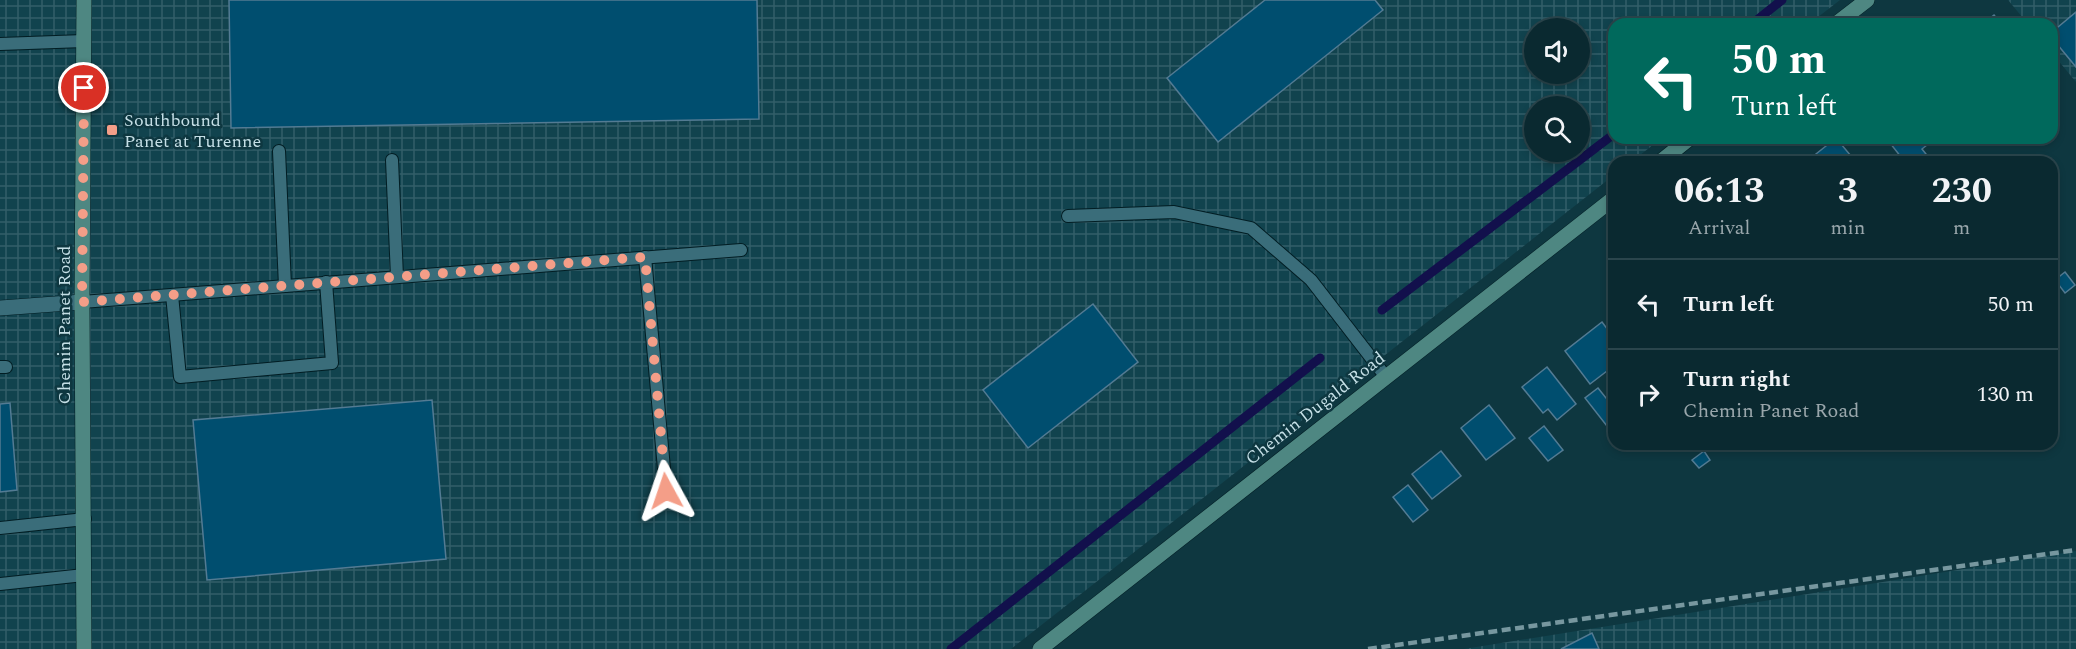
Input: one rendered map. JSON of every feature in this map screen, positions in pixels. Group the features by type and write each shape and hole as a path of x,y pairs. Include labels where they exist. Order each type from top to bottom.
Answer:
{"street":[{"name":"Chemin Panet Road","path":"84,0 82,302 84,649"},
{"path":"1844,18 1867,0"},
{"path":"1668,156 1682,144"},
{"name":"Chemin Dugald Road","path":"1040,649 1608,203"},
{"path":"0,308 82,302"}],"lane":[{"path":"0,44 84,41"},
{"path":"279,151 285,286"},
{"path":"392,160 397,277"},
{"path":"1068,216 1174,212 1251,228 1311,280 1386,377"},
{"path":"82,302 741,250"},
{"path":"645,257 666,491"},
{"path":"172,295 180,377 332,363 326,282"},
{"path":"0,528 85,519"},
{"path":"0,584 84,574"}],"shaded area":[{"path":"0,0 1840,0 1817,18 1608,18 1608,144 1654,144 1639,156 1608,156 1608,180 1011,649 0,649"},
{"path":"2008,0 2076,0 2076,82 2058,60 2058,18 2023,18"},
{"path":"2076,551 2076,649 1464,649"}],"building":[{"path":"229,0 757,0 759,119 231,128"},
{"path":"1265,0 1375,0 1383,10 1218,142 1167,78"},
{"path":"2076,12 2076,67 2058,45 2058,27"},
{"path":"1828,144 1841,144 1851,156 1814,156"},
{"path":"1891,144 1927,145 1922,149 1928,156 1900,156"},
{"path":"2065,272 2075,285 2065,293 2058,284 2058,278"},
{"path":"1093,304 1138,362 1028,448 983,390"},
{"path":"1602,322 1608,330 1608,372 1607,371 1590,384 1565,351"},
{"path":"1547,367 1576,404 1557,420 1548,409 1543,413 1522,387"},
{"path":"1598,388 1608,400 1608,427 1585,398"},
{"path":"432,400 446,559 207,580 193,420"},
{"path":"10,403 17,490 0,492 0,404"},
{"path":"1489,405 1515,438 1486,460 1461,428"},
{"path":"1544,426 1563,450 1548,461 1529,438"},
{"path":"1441,451 1461,476 1432,499 1412,474"},
{"path":"1704,451 1710,460 1699,468 1692,460"},
{"path":"1408,485 1428,510 1413,522 1393,497"},
{"path":"1592,633 1599,649 1561,649"}],"waterway":[{"path":"1760,18 1782,0"},
{"path":"1382,310 1608,139"},
{"path":"951,649 1320,358"}],"railway":[{"path":"1368,649 2076,550"}],"place":[{"name":"Southbound Panet at Turenne","path":"112,130"}],"route":[{"path":"84,88 82,302 645,257 666,491"}]}
